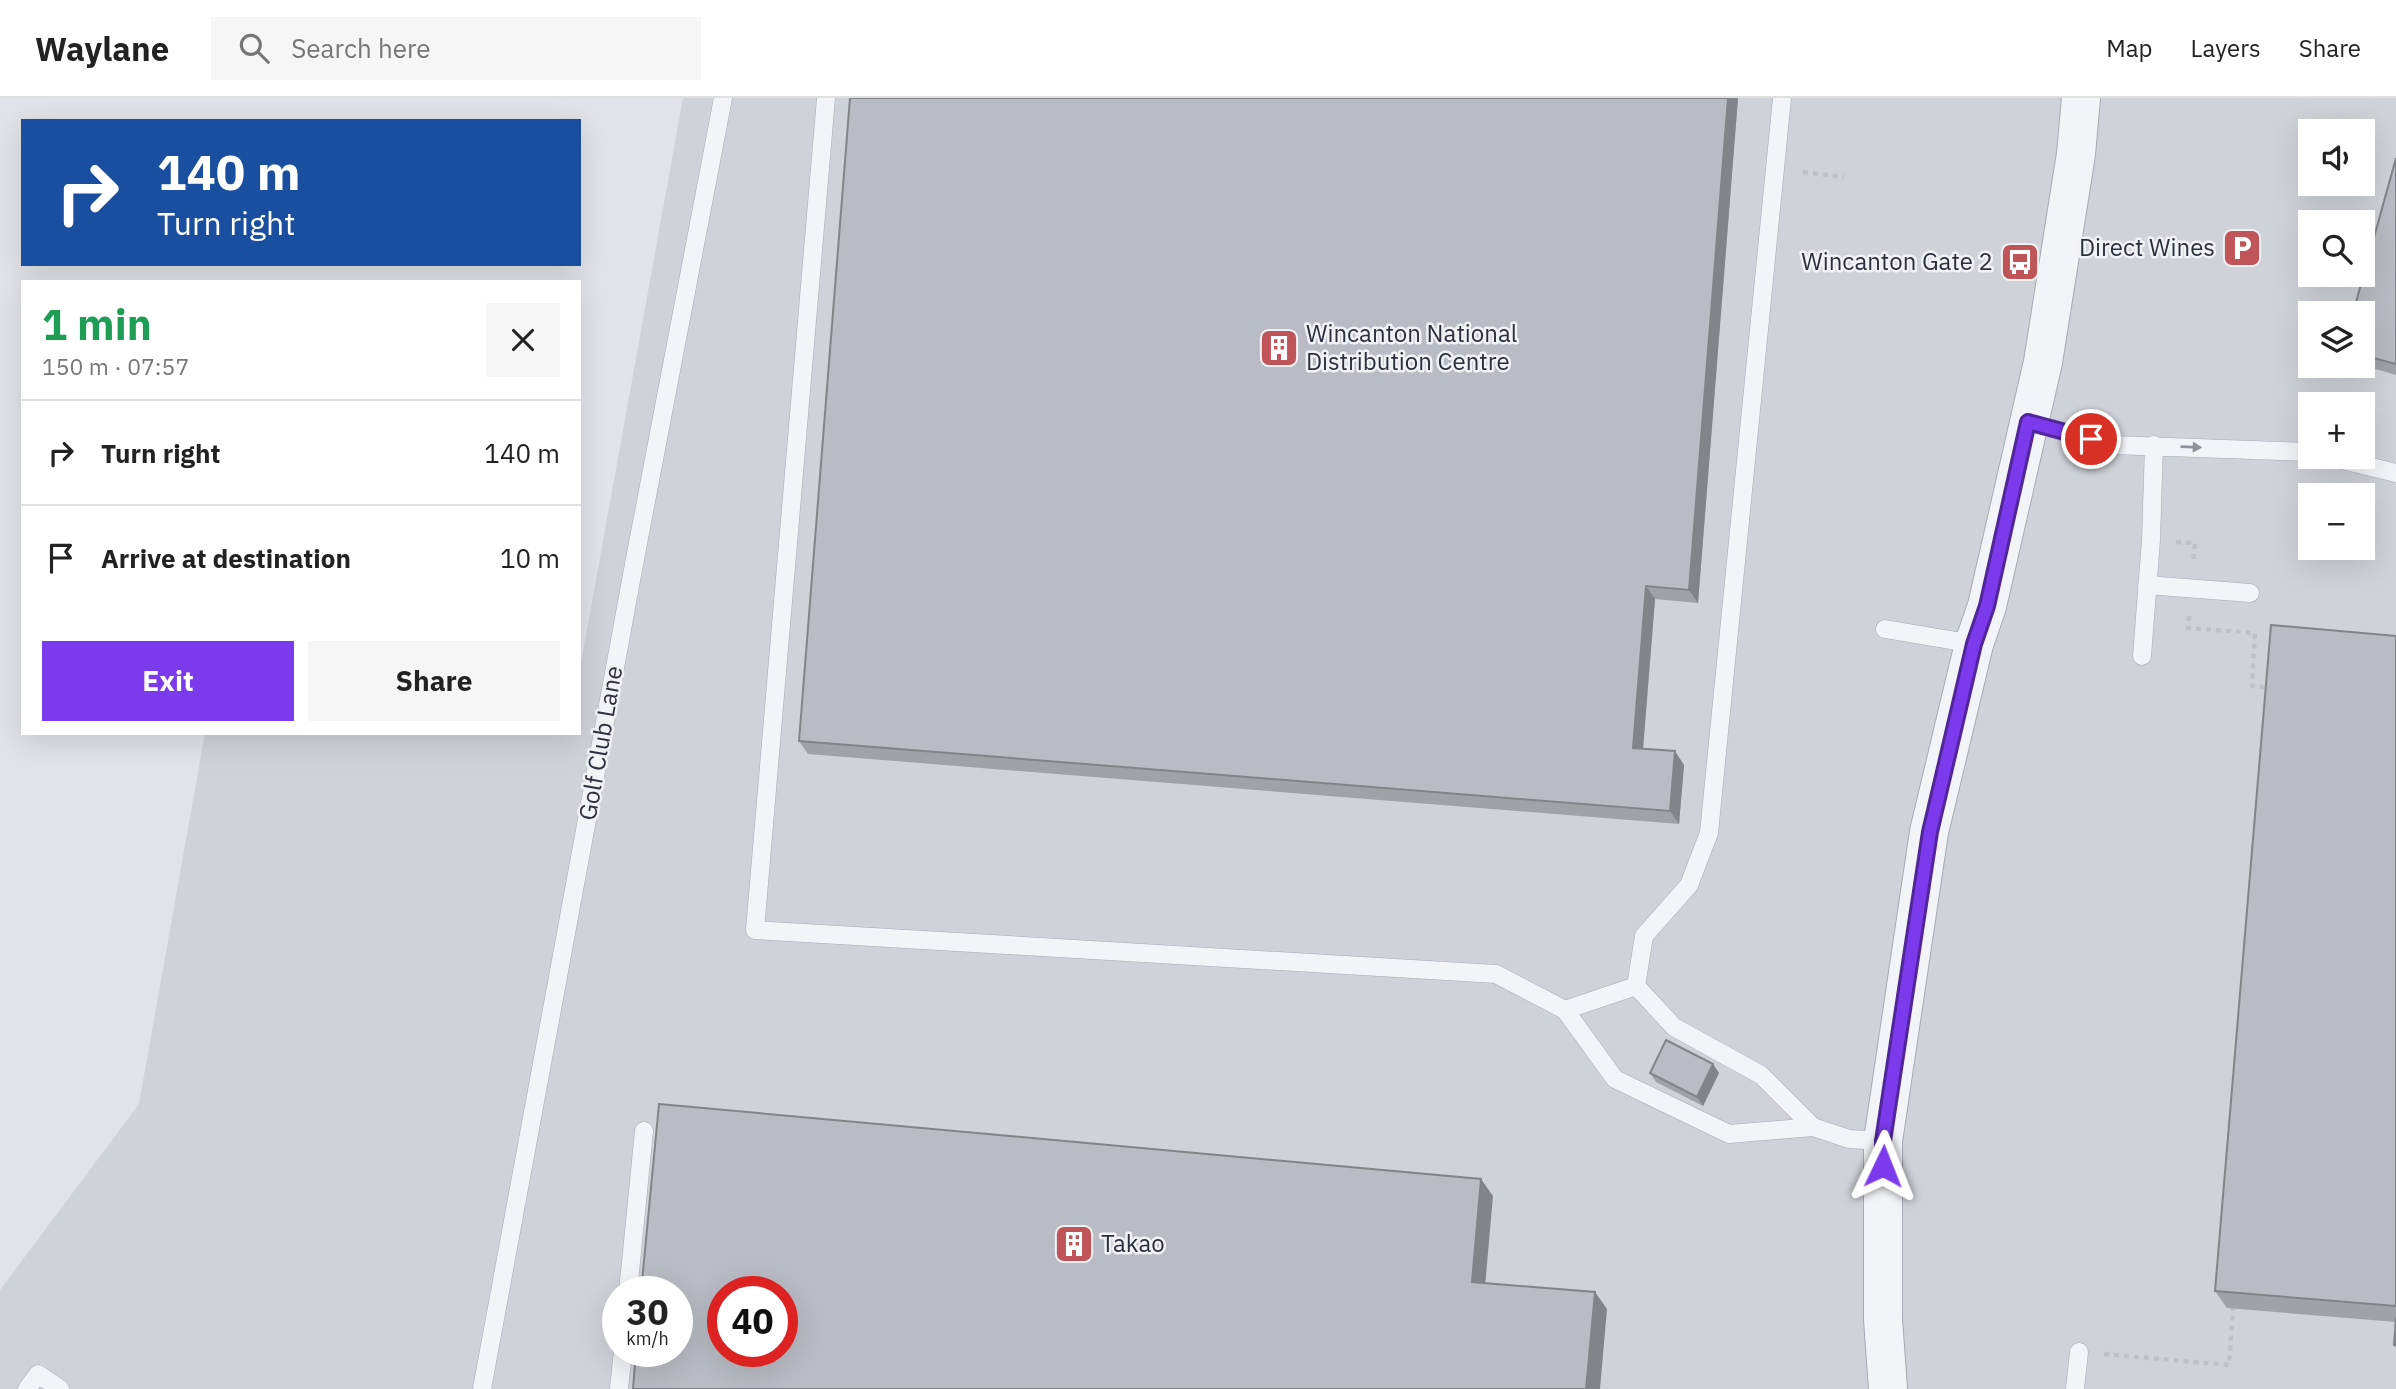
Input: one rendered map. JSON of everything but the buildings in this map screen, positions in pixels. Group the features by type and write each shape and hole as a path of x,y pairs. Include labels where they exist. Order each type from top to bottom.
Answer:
{"street":[{"path":"1888,1389 1883,1319 1883,1141 1930,832 1974,644 1987,606 2043,362 2076,154 2081,98"}],"lane":[{"name":"Golf Club Lane","path":"482,1389 723,98"},
{"path":"826,98 755,930 1496,974 1565,1010 1615,1079 1729,1134 1813,1127 1849,1139 1883,1141"},
{"path":"1636,986 1644,936 1689,885 1709,833 1782,98"},
{"path":"2028,422 2112,445 2298,451"},
{"path":"2142,656 2151,540 2154,445"},
{"path":"2375,468 2396,473"},
{"path":"2147,585 2250,593"},
{"path":"1885,629 1974,644"},
{"path":"1565,1010 1636,986"},
{"path":"1636,986 1674,1027 1761,1075 1813,1127"},
{"path":"630,1276 644,1131"},
{"path":"2076,1389 2079,1352"},
{"path":"619,1389 621,1367"},
{"path":"27,1389 38,1374 60,1389"}],"path":[{"path":"1774,168 1844,177"},
{"path":"2151,540 2194,543 2188,628 2255,633 2252,686 2279,689"},
{"path":"2079,1352 2229,1365 2233,1308"}],"shaded area":[{"path":"683,98 2396,98 2396,1389 0,1389 0,1290 139,1104 205,735 581,735 581,663"}],"place":[{"name":"Direct Wines","path":"2242,248"},
{"name":"Wincanton Gate 2","path":"2020,262"},
{"name":"Wincanton National Distribution Centre","path":"1279,348"},
{"name":"Takao","path":"1074,1244"}],"route":[{"path":"1883,1166 1883,1141 1930,832 1974,644 1987,606 2028,422 2091,439"}]}
